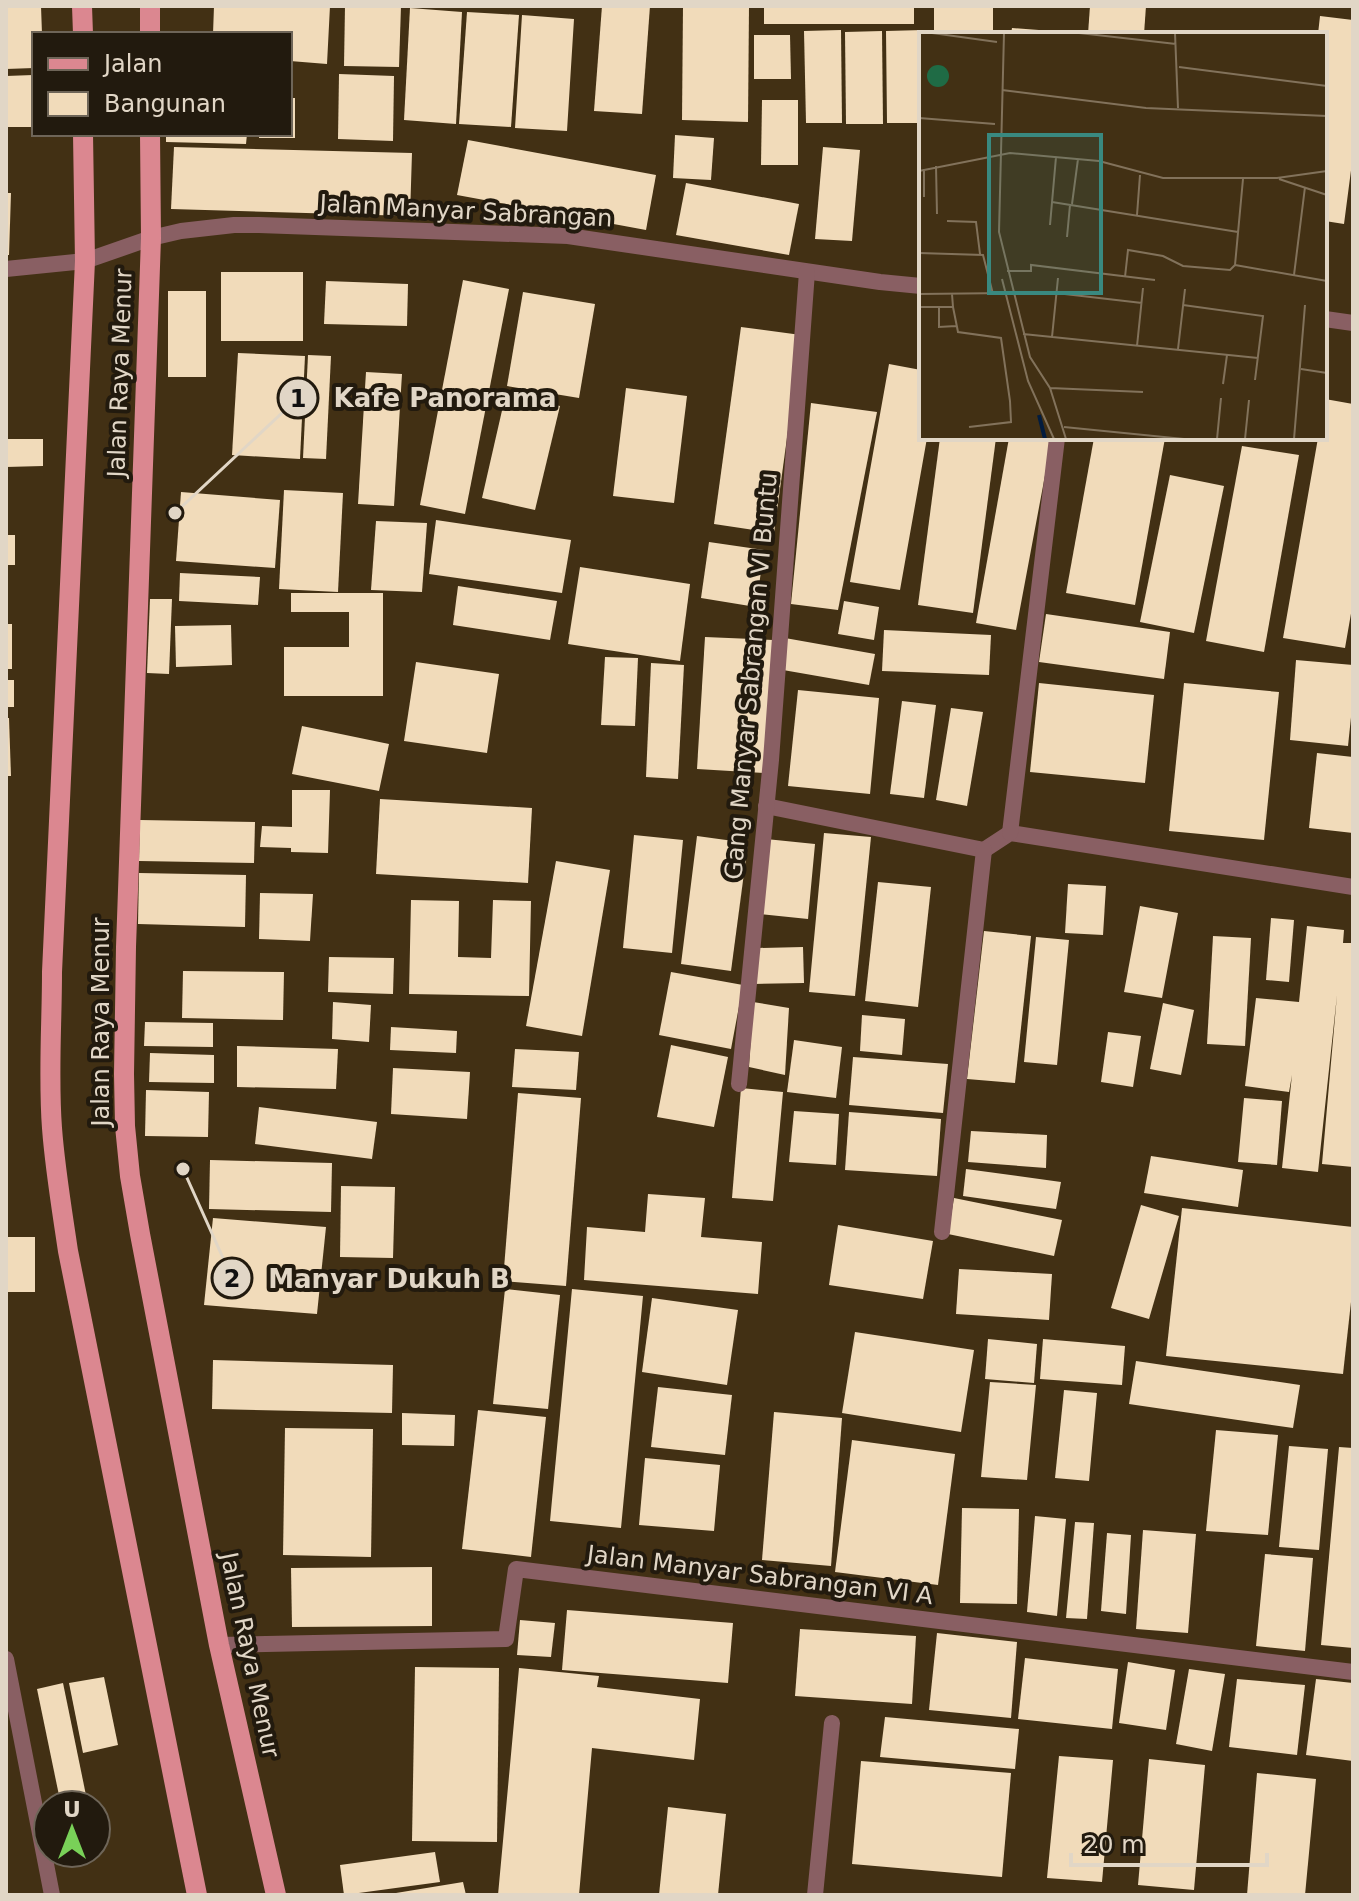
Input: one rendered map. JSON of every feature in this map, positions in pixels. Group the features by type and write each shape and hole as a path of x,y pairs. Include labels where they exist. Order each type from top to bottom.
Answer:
{"main road":[{"path":"82,6 83,32"},
{"path":"150,6 150,32"},
{"name":"Jalan Raya Menur","path":"83,136 85,261 52,972 52,1129 68,1251 197,1895"},
{"name":"Jalan Raya Menur","path":"150,136 151,238 126,947 125,1126 140,1234 219,1645 276,1895"}],"street":[{"name":"Jalan Manyar Sabrangan","path":"6,269 85,261 151,238 234,225 568,236 919,286"},
{"name":"Gang Manyar Sabrangan VI Buntu","path":"739,1084 766,806 807,272"},
{"path":"1327,319 1353,323"},
{"path":"1010,833 1057,440"},
{"path":"766,806 984,850 1010,833 1353,887"},
{"path":"942,1232 984,850"},
{"name":"Jalan Manyar Sabrangan VI A","path":"219,1645 506,1639 516,1569 1353,1672"},
{"path":"6,1659 52,1895"},
{"path":"815,1895 832,1723"}],"building":[{"path":"6,6 41,6 42,32 32,32 32,68 6,69"},
{"path":"214,6 330,6 327,64 292,61 292,32 213,32"},
{"path":"345,6 401,6 399,67 344,66"},
{"path":"602,6 650,6 642,114 594,111"},
{"path":"683,6 749,6 748,122 682,120"},
{"path":"764,6 914,6 914,24 764,24"},
{"path":"934,6 993,6 993,32 934,32"},
{"path":"1090,6 1146,6 1144,32 1088,32"},
{"path":"410,8 462,12 456,124 404,120"},
{"path":"467,12 519,15 511,127 459,124"},
{"path":"522,15 574,19 567,131 515,128"},
{"path":"1320,16 1353,20 1353,155 1344,224 1327,221 1327,32 1318,32"},
{"path":"1012,28 1065,32 1011,32"},
{"path":"841,30 842,123 806,123 804,31"},
{"path":"923,30 919,32 919,123 887,123 886,31"},
{"path":"882,31 883,124 846,124 845,32"},
{"path":"754,35 790,35 791,79 754,79"},
{"path":"339,74 394,76 393,141 338,139"},
{"path":"32,75 32,127 6,127 6,76"},
{"path":"292,98 295,98 295,138 259,138 292,136"},
{"path":"762,100 798,100 798,165 761,165"},
{"path":"675,135 714,138 711,180 673,178"},
{"path":"166,136 247,136 246,144 166,142"},
{"path":"468,140 656,175 646,230 457,195"},
{"path":"174,147 412,153 410,216 171,209"},
{"path":"823,147 860,150 852,241 815,239"},
{"path":"686,183 799,204 789,255 676,235"},
{"path":"6,193 11,193 9,255 6,255"},
{"path":"221,272 303,272 303,341 221,341"},
{"path":"463,280 509,289 465,514 420,505"},
{"path":"326,281 408,284 407,326 324,324"},
{"path":"168,291 206,291 206,377 168,377"},
{"path":"523,292 595,304 579,398 507,386"},
{"path":"741,327 801,335 774,533 714,524"},
{"path":"238,353 305,356 300,459 232,455"},
{"path":"308,355 331,356 326,459 303,458"},
{"path":"889,364 919,370 919,440 927,440 900,590 850,582"},
{"path":"366,372 402,374 394,506 358,504"},
{"path":"626,388 687,396 674,503 613,496"},
{"path":"506,393 560,406 535,510 482,498"},
{"path":"1327,399 1353,404 1353,602 1345,648 1283,638 1318,440 1327,440"},
{"path":"811,403 877,412 838,610 791,604"},
{"path":"6,439 43,439 43,466 6,467"},
{"path":"940,440 996,440 973,613 918,605"},
{"path":"1009,440 1052,440 1016,630 976,623"},
{"path":"1094,440 1165,440 1135,605 1066,593"},
{"path":"1242,446 1299,455 1264,652 1206,641"},
{"path":"1170,475 1224,486 1194,633 1140,622"},
{"path":"284,490 343,493 338,592 279,589"},
{"path":"181,492 280,500 275,568 176,561"},
{"path":"436,520 571,540 562,593 429,574"},
{"path":"376,521 427,523 422,592 371,590"},
{"path":"6,535 15,535 15,565 6,565"},
{"path":"709,542 764,550 756,607 701,598"},
{"path":"580,567 690,584 680,661 568,644"},
{"path":"180,573 260,577 258,605 179,601"},
{"path":"458,586 557,601 550,640 453,625"},
{"path":"291,593 383,593 383,696 284,696 284,647 349,647 349,612 291,612"},
{"path":"150,599 172,599 169,674 147,673"},
{"path":"844,601 879,607 874,640 838,634"},
{"path":"1046,614 1170,632 1164,679 1039,662"},
{"path":"6,624 12,624 12,669 6,669"},
{"path":"231,625 232,665 176,667 175,626"},
{"path":"884,630 991,635 989,675 882,671"},
{"path":"705,637 773,640 766,773 697,769"},
{"path":"785,638 875,654 869,685 783,670"},
{"path":"605,657 638,658 635,726 601,725"},
{"path":"1296,660 1353,665 1348,746 1290,740"},
{"path":"416,662 499,674 487,753 404,741"},
{"path":"651,663 684,665 678,779 646,777"},
{"path":"6,680 14,680 14,707 6,707"},
{"path":"1039,683 1154,695 1145,783 1030,772"},
{"path":"1184,683 1279,692 1264,840 1169,831"},
{"path":"798,690 879,698 870,794 788,786"},
{"path":"902,701 936,705 924,798 890,794"},
{"path":"951,708 983,712 967,806 936,800"},
{"path":"6,718 9,718 11,776 6,776"},
{"path":"302,726 389,744 379,791 292,774"},
{"path":"1317,753 1353,757 1353,833 1309,828"},
{"path":"292,790 330,790 328,853 260,847 262,826 292,827"},
{"path":"380,799 532,808 528,883 376,874"},
{"path":"140,820 255,822 254,863 139,861"},
{"path":"824,833 871,837 855,996 809,992"},
{"path":"634,835 683,840 672,953 623,948"},
{"path":"697,836 748,843 731,971 681,964"},
{"path":"766,839 815,844 808,919 760,914"},
{"path":"556,861 610,870 582,1036 526,1026"},
{"path":"139,873 246,875 245,927 138,924"},
{"path":"878,882 931,887 918,1007 865,1001"},
{"path":"1068,884 1106,886 1103,935 1065,933"},
{"path":"260,893 313,894 310,941 259,939"},
{"path":"411,900 459,901 458,957 491,958 493,900 531,901 529,996 409,994"},
{"path":"1140,906 1178,913 1162,998 1124,992"},
{"path":"1271,918 1294,920 1289,982 1266,980"},
{"path":"1307,926 1344,930 1343,943 1353,943 1353,1167 1322,1164 1337,995 1318,1172 1282,1168 1292,1075 1289,1092 1245,1086 1256,998 1299,1002"},
{"path":"984,931 1031,936 1015,1083 967,1079"},
{"path":"1213,936 1251,938 1245,1046 1207,1044"},
{"path":"1036,937 1069,940 1057,1065 1024,1062"},
{"path":"803,947 804,983 753,984 758,948"},
{"path":"329,957 394,958 393,994 328,992"},
{"path":"183,971 284,972 283,1020 182,1018"},
{"path":"671,972 743,985 731,1049 659,1035"},
{"path":"333,1002 371,1005 369,1042 332,1039"},
{"path":"753,1002 789,1008 785,1075 749,1067"},
{"path":"1163,1003 1194,1010 1181,1075 1150,1069"},
{"path":"862,1015 905,1019 902,1055 860,1051"},
{"path":"145,1022 213,1023 213,1047 144,1046"},
{"path":"391,1027 457,1031 456,1053 390,1050"},
{"path":"1108,1032 1141,1036 1133,1087 1101,1082"},
{"path":"794,1040 842,1047 836,1098 787,1092"},
{"path":"671,1045 728,1057 714,1127 657,1117"},
{"path":"237,1046 338,1049 336,1089 237,1087"},
{"path":"515,1049 579,1052 576,1090 512,1087"},
{"path":"150,1053 214,1055 214,1083 149,1082"},
{"path":"853,1057 948,1064 943,1113 849,1105"},
{"path":"393,1068 470,1072 467,1119 391,1114"},
{"path":"741,1088 783,1092 773,1201 732,1198"},
{"path":"146,1090 209,1092 208,1137 145,1136"},
{"path":"518,1093 581,1098 566,1286 503,1281"},
{"path":"1244,1098 1282,1101 1277,1165 1238,1162"},
{"path":"259,1107 377,1122 372,1159 255,1144"},
{"path":"794,1111 839,1114 836,1165 789,1162"},
{"path":"849,1112 941,1119 937,1176 845,1170"},
{"path":"971,1131 1047,1135 1046,1168 968,1162"},
{"path":"1151,1156 1243,1170 1238,1207 1144,1193"},
{"path":"210,1160 332,1163 331,1212 209,1209"},
{"path":"966,1169 1061,1182 1056,1209 963,1196"},
{"path":"341,1186 395,1187 393,1258 340,1257"},
{"path":"648,1194 705,1198 701,1237 762,1242 758,1294 584,1280 587,1227 645,1232"},
{"path":"954,1198 1062,1220 1054,1256 948,1234"},
{"path":"1141,1205 1179,1216 1149,1319 1111,1308"},
{"path":"1182,1208 1353,1227 1353,1284 1343,1374 1166,1356"},
{"path":"213,1218 326,1227 317,1314 204,1305"},
{"path":"838,1225 933,1241 923,1299 829,1285"},
{"path":"6,1237 35,1237 35,1292 6,1292"},
{"path":"959,1269 1052,1274 1049,1320 956,1314"},
{"path":"505,1289 560,1295 548,1409 493,1404"},
{"path":"572,1289 643,1296 621,1528 550,1521"},
{"path":"652,1298 738,1310 727,1385 642,1372"},
{"path":"855,1332 974,1350 961,1432 842,1413"},
{"path":"988,1339 1037,1344 1034,1383 985,1379"},
{"path":"1043,1339 1125,1346 1122,1385 1040,1379"},
{"path":"213,1360 393,1365 392,1413 212,1409"},
{"path":"1136,1361 1300,1385 1293,1428 1129,1404"},
{"path":"990,1382 1036,1385 1027,1480 981,1477"},
{"path":"658,1387 732,1395 725,1455 651,1447"},
{"path":"1064,1390 1097,1393 1089,1481 1055,1478"},
{"path":"478,1410 546,1417 531,1557 462,1549"},
{"path":"774,1412 842,1418 831,1566 762,1560"},
{"path":"402,1413 455,1415 454,1446 402,1445"},
{"path":"285,1428 373,1429 371,1557 283,1555"},
{"path":"1216,1430 1278,1435 1268,1535 1206,1531"},
{"path":"852,1440 955,1454 938,1585 835,1572"},
{"path":"1289,1446 1328,1449 1319,1550 1279,1547"},
{"path":"1339,1447 1353,1448 1353,1648 1321,1645"},
{"path":"645,1458 720,1465 714,1531 639,1525"},
{"path":"962,1508 1019,1509 1017,1604 960,1603"},
{"path":"1035,1516 1066,1519 1057,1616 1027,1612"},
{"path":"1075,1522 1094,1523 1087,1619 1066,1618"},
{"path":"1143,1530 1196,1534 1188,1633 1136,1629"},
{"path":"1107,1533 1131,1535 1126,1614 1101,1611"},
{"path":"1265,1554 1313,1558 1305,1651 1256,1646"},
{"path":"432,1567 432,1626 292,1627 291,1568"},
{"path":"567,1610 733,1623 728,1683 562,1670"},
{"path":"520,1620 555,1623 551,1657 517,1655"},
{"path":"800,1629 916,1636 912,1704 795,1696"},
{"path":"937,1633 1017,1642 1011,1718 929,1710"},
{"path":"1025,1658 1118,1669 1112,1729 1018,1719"},
{"path":"1128,1662 1175,1670 1166,1730 1119,1723"},
{"path":"415,1667 499,1668 497,1842 412,1841"},
{"path":"519,1668 599,1676 597,1687 700,1699 694,1760 592,1748 579,1895 498,1895"},
{"path":"1189,1669 1225,1674 1212,1751 1176,1744"},
{"path":"104,1677 118,1745 83,1753 69,1683"},
{"path":"1237,1679 1305,1685 1297,1755 1229,1747"},
{"path":"1316,1679 1353,1683 1353,1761 1306,1755"},
{"path":"63,1683 85,1789 58,1789 37,1689"},
{"path":"885,1717 1019,1729 1015,1769 880,1757"},
{"path":"1059,1756 1113,1760 1102,1882 1047,1878"},
{"path":"1149,1759 1205,1765 1194,1890 1138,1885"},
{"path":"861,1761 1011,1773 1002,1877 852,1864"},
{"path":"1257,1773 1316,1779 1305,1895 1247,1895"},
{"path":"668,1807 726,1814 718,1895 659,1895"},
{"path":"435,1852 440,1882 344,1895 340,1865"},
{"path":"463,1882 466,1895 396,1895 396,1893"}],"place":[{"name":"Kafe Panorama","path":"175,513"},
{"name":"Manyar Dukuh B","path":"183,1169"}]}
